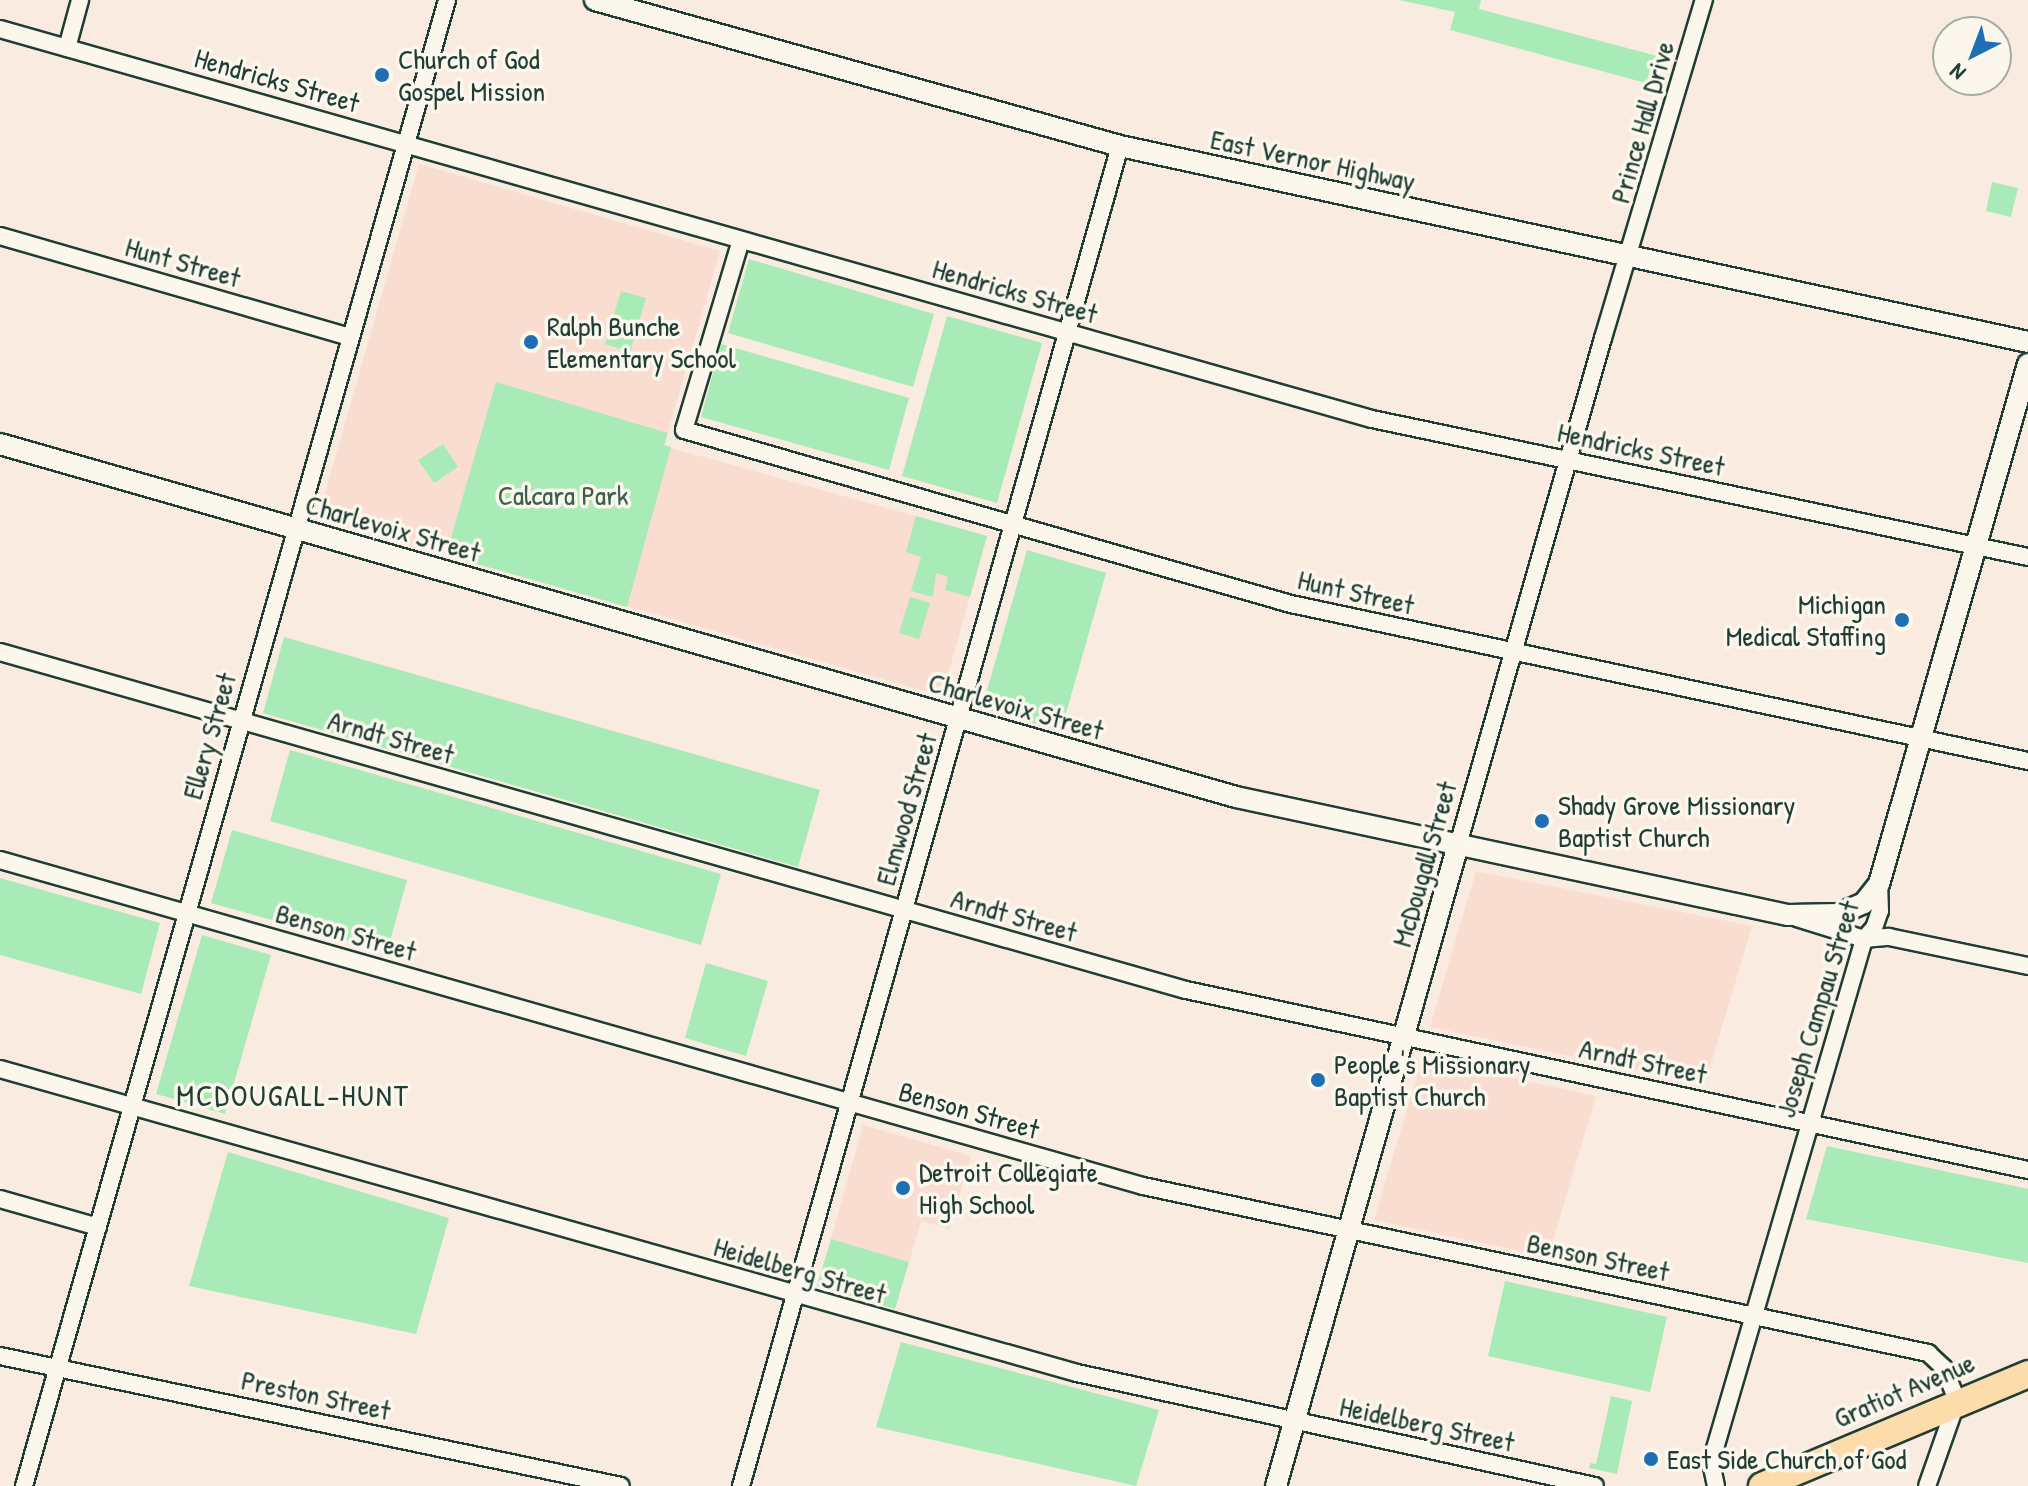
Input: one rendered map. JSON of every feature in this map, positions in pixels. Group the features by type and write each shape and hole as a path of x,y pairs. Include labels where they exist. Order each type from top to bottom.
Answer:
{"main road":[{"name":"Gratiot Avenue","path":"1762,1486 1957,1401 2028,1374"}],"street":[{"path":"67,48 80,0"},
{"name":"Ellery Street","path":"24,1486 447,0"},
{"name":"East Vernor Highway","path":"595,0 1120,146 2028,342"},
{"name":"Prince Hall Drive","path":"1628,258 1704,0"},
{"name":"Hendricks Street","path":"0,29 1372,419 2028,557"},
{"name":"Elmwood Street","path":"741,1486 1120,146"},
{"name":"Hunt Street","path":"0,236 351,337"},
{"name":"Hunt Street","path":"741,240 684,430 1291,604 2028,761"},
{"name":"McDougall Street","path":"1276,1486 1628,258"},
{"name":"Joseph Campau Street","path":"1716,1486 1711,1462 1864,939 1874,928 1880,911 1879,884 2028,364"},
{"name":"Charlevoix Street","path":"0,444 1249,800 1788,915 1864,939 1889,937 2028,966"},
{"name":"Arndt Street","path":"0,652 1186,990 2028,1170"},
{"name":"Benson Street","path":"0,860 1143,1186 1928,1353 1944,1368 1957,1401"},
{"path":"1788,915 1849,912 1864,903 1879,884"},
{"name":"Heidelberg Street","path":"0,1069 795,1296 1077,1373 1294,1423 1595,1486"},
{"path":"0,1199 98,1227"},
{"name":"Preston Street","path":"0,1356 621,1486"},
{"path":"1927,1486 1957,1401"}],"shaded area":[{"name":"Ralph Bunche Elementary School","path":"419,164 720,251 664,446 987,536 942,696 318,518"},
{"path":"1476,871 1752,926 1705,1084 1430,1027"},
{"path":"1422,1059 1596,1096 1548,1257 1374,1220"},
{"name":"Detroit Collegiate High School","path":"863,1125 971,1156 950,1229 921,1221 909,1262 831,1239"}],"green space":[{"path":"1399,0 1481,0 1479,9 1661,57 1653,85 1450,30 1455,12"},
{"path":"1992,182 2018,188 2011,217 1986,211"},
{"path":"749,259 934,314 913,387 728,333"},
{"path":"621,291 646,298 630,352 605,344"},
{"path":"947,316 1042,343 997,503 902,476"},
{"path":"721,344 909,398 889,470 701,417"},
{"name":"Calcara Park","path":"496,382 668,433 664,445 671,447 627,607 446,555"},
{"path":"443,444 458,467 434,483 418,460"},
{"path":"916,516 987,536 970,597 945,590 948,577 936,573 933,597 911,591 921,557 906,552"},
{"path":"1027,550 1106,573 1061,731 982,708"},
{"path":"910,597 930,603 919,639 899,633"},
{"path":"284,637 820,790 798,867 263,713"},
{"path":"290,750 721,874 701,945 270,821"},
{"path":"232,830 407,880 387,952 211,903"},
{"path":"0,878 160,923 141,994 0,955"},
{"path":"202,935 271,955 225,1114 156,1094"},
{"path":"706,963 768,981 746,1056 685,1038"},
{"path":"1827,1146 2028,1189 2028,1263 1806,1219"},
{"path":"228,1152 449,1218 416,1334 189,1286"},
{"path":"831,1239 909,1262 895,1309 817,1286"},
{"path":"1505,1281 1667,1317 1650,1392 1488,1356"},
{"path":"901,1342 1159,1410 1136,1486 876,1427"},
{"path":"1611,1396 1632,1401 1617,1474 1589,1468 1590,1463 1596,1464"}],"place":[{"name":"Church of God Gospel Mission","path":"382,75"},
{"name":"Ralph Bunche Elementary School","path":"531,342"},
{"name":"Michigan Medical Staffing","path":"1902,620"},
{"name":"Shady Grove Missionary Baptist Church","path":"1542,821"},
{"name":"People's Missionary Baptist Church","path":"1318,1080"},
{"name":"Detroit Collegiate High School","path":"903,1188"},
{"name":"East Side Church of God","path":"1651,1459"}],"district":[{"name":"MCDOUGALL-HUNT","path":"293,1095"}]}
